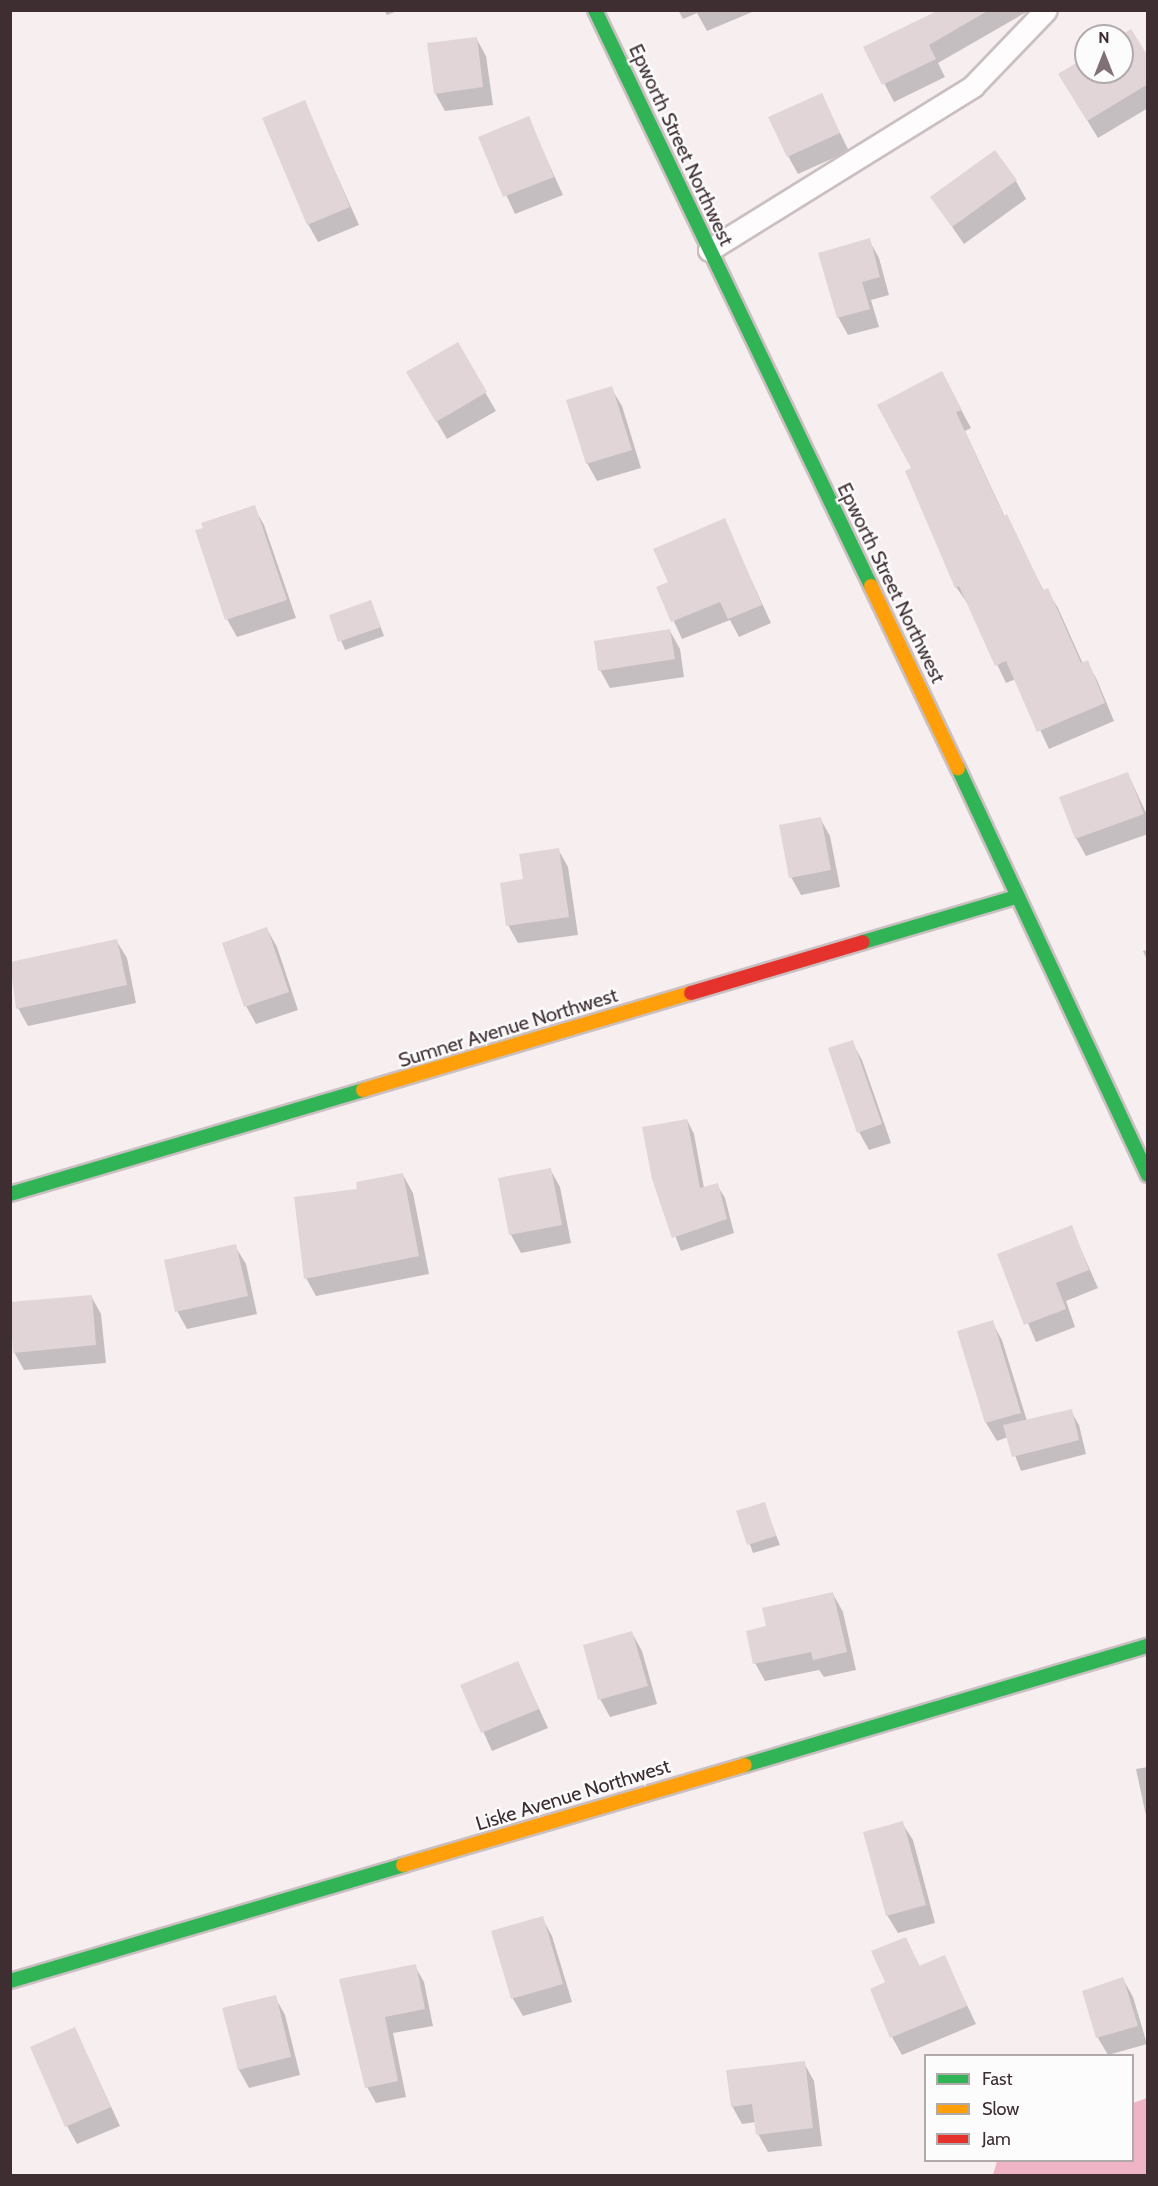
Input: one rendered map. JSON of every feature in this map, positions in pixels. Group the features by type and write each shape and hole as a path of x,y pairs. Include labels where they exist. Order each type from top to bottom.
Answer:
{"street":[{"name":"Epworth Street Northwest","path":"595,10 944,737 1016,897 1148,1175"},
{"name":"Sumner Avenue Northwest","path":"10,1194 1016,897"},
{"name":"Liske Avenue Northwest","path":"10,1981 1148,1646"}],"lane":[{"path":"709,250 973,86 1046,10"}],"shaded area":[{"path":"1147,2098 1147,2175 993,2175 997,2162 1134,2162 1134,2103"}],"building":[{"path":"939,10 989,10 929,45 936,59 882,85 863,47"},
{"path":"1134,34 1148,56 1148,84 1087,121 1058,74 1074,64 1074,84 1134,84"},
{"path":"477,37 483,87 434,94 427,43"},
{"path":"822,93 840,133 787,157 768,117"},
{"path":"305,100 350,207 307,225 262,118"},
{"path":"529,116 554,177 503,197 478,137"},
{"path":"995,150 1017,180 952,227 930,197"},
{"path":"870,238 880,277 862,282 870,309 837,318 818,253"},
{"path":"458,342 487,392 436,422 406,372"},
{"path":"942,371 962,410 956,412 1004,516 1007,514 1043,590 1048,588 1081,663 1088,660 1105,703 1037,732 1006,661 995,666 959,586 955,588 905,471 911,468 877,405"},
{"path":"612,386 632,450 586,464 566,400"},
{"path":"255,505 287,600 225,620 195,530 203,528 201,523"},
{"path":"725,518 762,605 728,619 720,602 671,622 656,587 668,582 653,549"},
{"path":"371,600 381,627 338,642 329,615"},
{"path":"670,629 675,659 598,671 594,641"},
{"path":"1128,772 1144,814 1075,839 1059,797"},
{"path":"821,817 831,870 789,878 779,825"},
{"path":"559,848 569,917 506,926 500,883 523,879 519,854"},
{"path":"267,927 289,992 244,1007 222,943"},
{"path":"117,939 127,985 16,1009 10,962"},
{"path":"853,1040 882,1124 857,1133 828,1048"},
{"path":"687,1119 700,1188 718,1183 727,1219 672,1238 652,1179 642,1127"},
{"path":"551,1168 562,1225 509,1235 498,1178"},
{"path":"403,1173 419,1256 304,1279 294,1197 357,1189 356,1182"},
{"path":"1072,1225 1089,1270 1056,1283 1066,1309 1024,1325 997,1254"},
{"path":"236,1244 248,1296 175,1312 164,1260"},
{"path":"92,1295 96,1345 13,1353 10,1302"},
{"path":"993,1320 1021,1413 985,1423 957,1331"},
{"path":"1072,1409 1079,1440 1012,1457 1003,1425"},
{"path":"765,1502 776,1536 747,1545 736,1511"},
{"path":"833,1592 847,1652 813,1660 811,1652 753,1664 746,1631 766,1626 762,1608"},
{"path":"632,1631 648,1686 598,1700 583,1645"},
{"path":"518,1661 539,1709 481,1733 460,1685"},
{"path":"903,1821 926,1905 886,1916 863,1832"},
{"path":"543,1916 563,1984 511,1999 491,1931"},
{"path":"906,1937 919,1966 945,1955 967,2006 890,2038 870,1989 885,1982 871,1951"},
{"path":"416,1964 425,2009 385,2017 398,2081 365,2088 339,1979"},
{"path":"1123,1977 1138,2026 1096,2038 1082,1991"},
{"path":"276,1995 291,2057 238,2070 222,2008"},
{"path":"75,2027 111,2107 65,2127 30,2047"},
{"path":"805,2061 813,2128 756,2135 752,2104 731,2107 726,2070"}],"traffic: fast":[{"path":"595,10 871,586"},
{"path":"958,768 1148,1175"},
{"path":"863,942 1016,897"},
{"path":"10,1194 363,1090"},
{"path":"745,1765 1148,1646"},
{"path":"10,1981 403,1865"}],"traffic: slow":[{"path":"871,586 958,768"},
{"path":"363,1090 691,993"},
{"path":"403,1865 745,1765"}],"traffic: jam":[{"path":"691,993 863,942"}]}
